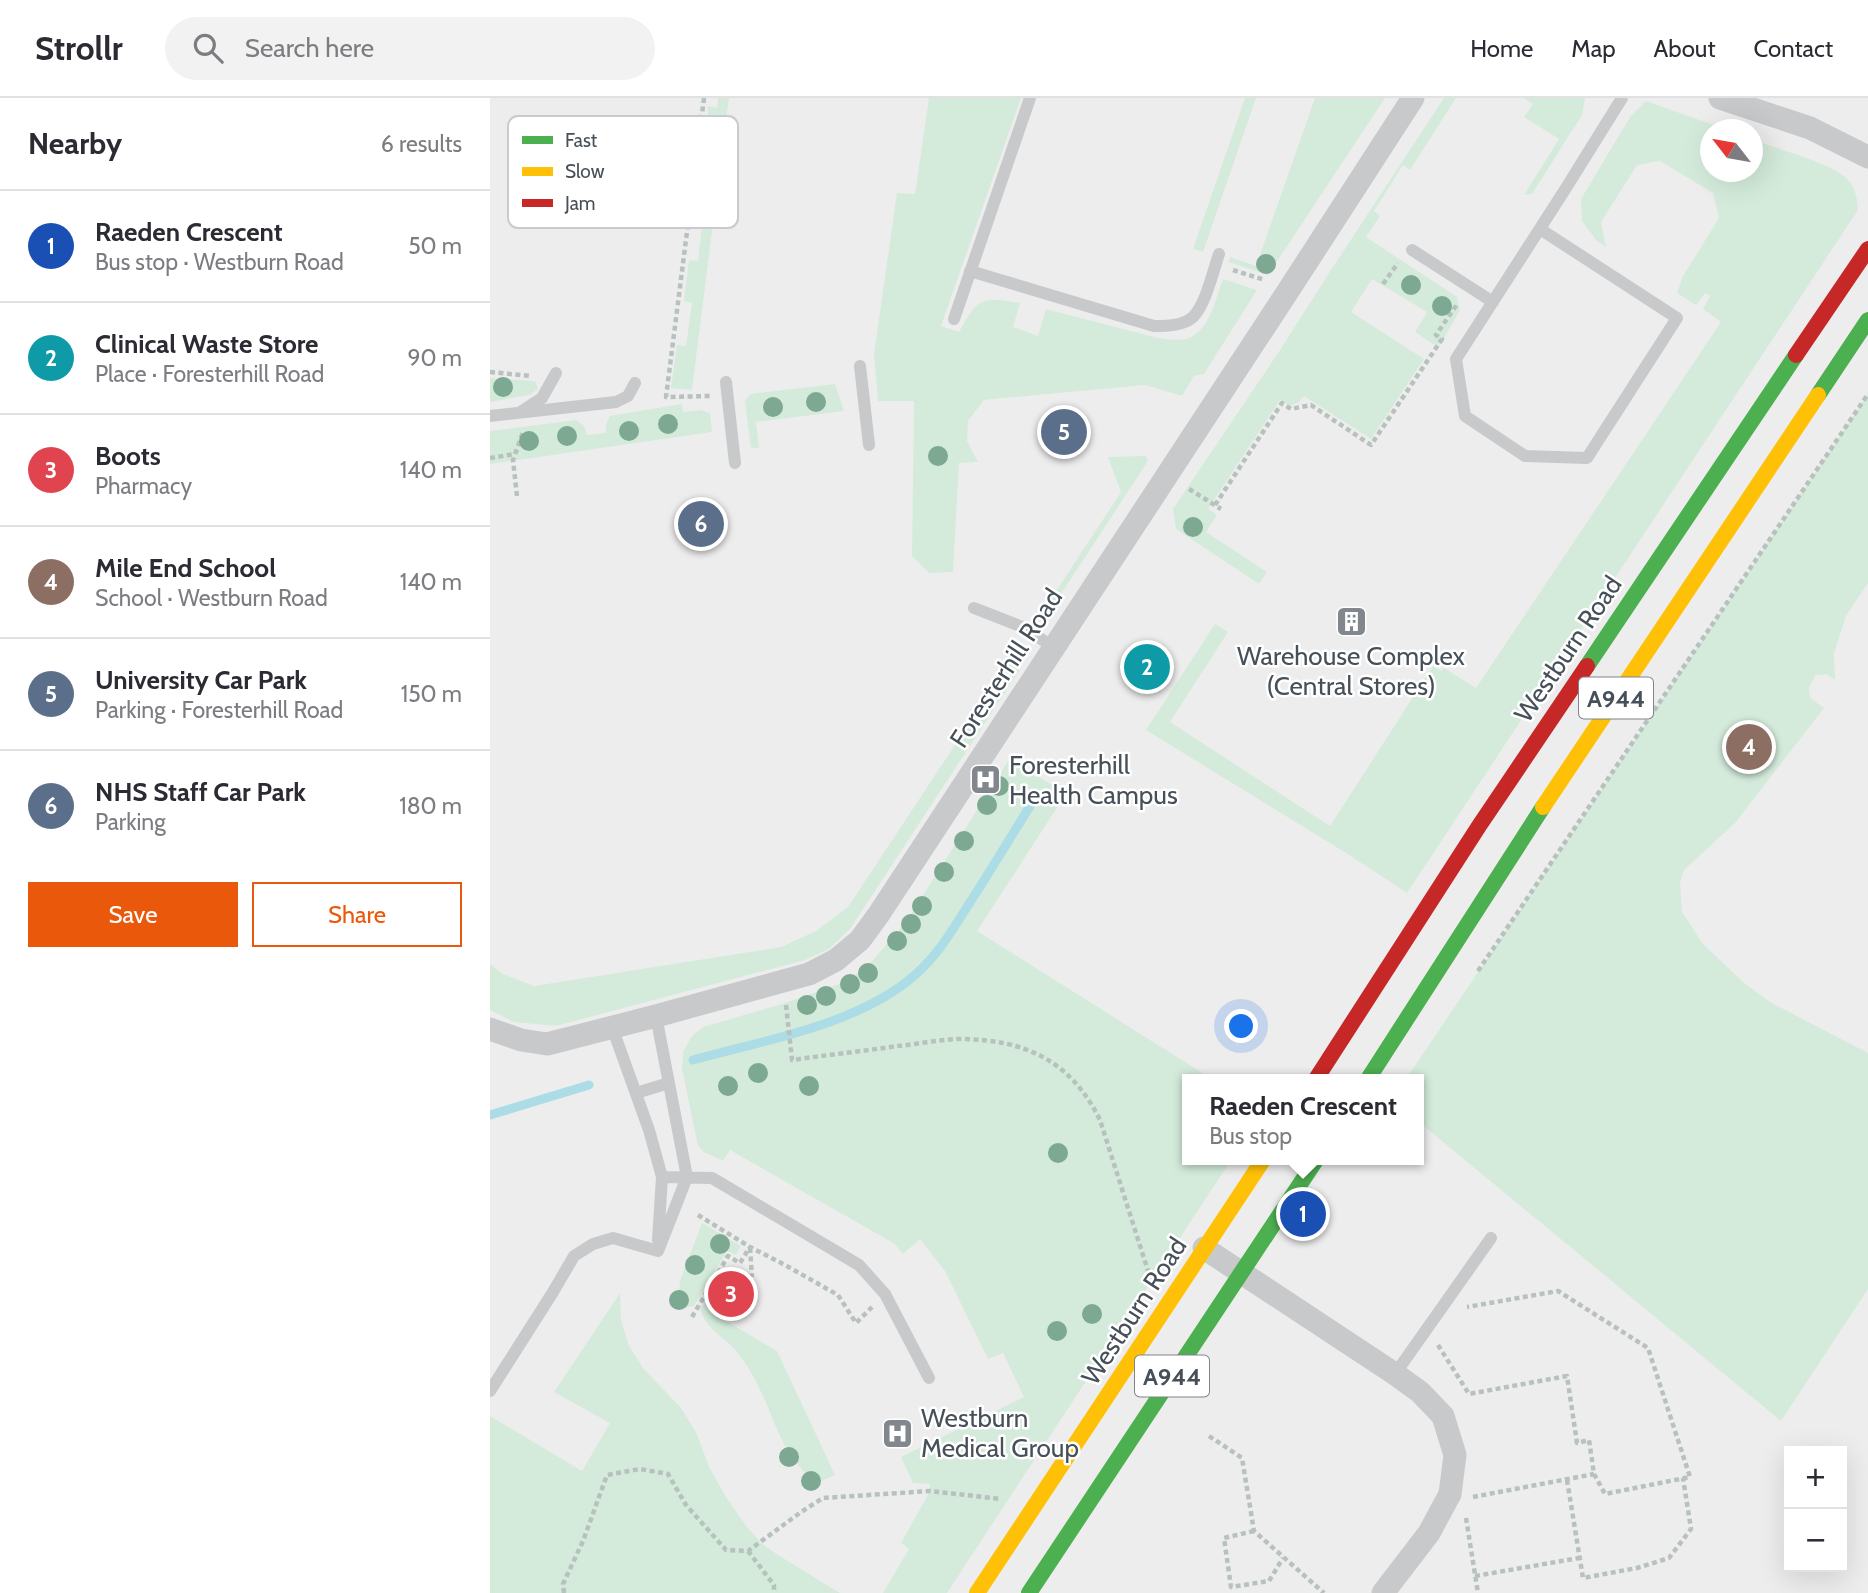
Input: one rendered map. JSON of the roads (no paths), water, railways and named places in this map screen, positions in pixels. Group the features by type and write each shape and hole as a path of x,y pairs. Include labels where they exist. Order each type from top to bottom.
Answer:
{"main road":[{"name":"Westburn Road","path":"1318,1074 1487,814 1868,250"},
{"name":"A944","path":"1371,1074 1511,855 1868,320"},
{"name":"Westburn Road","path":"977,1593 1260,1165"},
{"name":"A944","path":"1029,1593 1313,1165"}],"street":[{"name":"Foresterhill Road","path":"490,1029 520,1040 547,1044 809,974 836,960 860,940 887,903 1413,98"},
{"path":"1720,98 1810,128 1868,157"},
{"path":"1204,1248 1395,1374 1420,1392 1443,1416 1455,1455 1450,1494 1429,1533 1383,1593"}],"lane":[{"path":"954,319 1030,98"},
{"path":"1540,229 1677,318 1587,458 1525,456 1465,416 1456,359 1622,98"},
{"path":"1412,250 1493,302"},
{"path":"970,271 1154,326 1172,326 1192,318 1203,300 1218,259"},
{"path":"860,366 869,445"},
{"path":"525,412 542,398 556,373"},
{"path":"490,416 616,402 628,396 635,383"},
{"path":"726,388 735,463"},
{"path":"975,608 1020,626 1054,647"},
{"path":"656,1016 687,1177 658,1251"},
{"path":"612,1027 649,1130 662,1177 658,1251"},
{"path":"636,1093 669,1083"},
{"path":"662,1177 712,1178 859,1265 885,1294 929,1378"},
{"path":"490,1391 574,1256 593,1244 613,1238 658,1251"},
{"path":"1395,1374 1491,1238"}],"waterway":[{"path":"693,1060 780,1038 839,1019 892,992 915,975 950,934 1032,803"},
{"path":"490,1115 589,1085"}],"place":[{"name":"University Car Park","path":"1064,432"},
{"name":"NHS Staff Car Park","path":"701,524"},
{"name":"Warehouse Complex (Central Stores)","path":"1351,621"},
{"name":"Clinical Waste Store","path":"1147,667"},
{"name":"Mile End School","path":"1749,747"},
{"name":"Foresterhill Health Campus","path":"986,780"},
{"name":"Raeden Crescent","path":"1303,1214"},
{"name":"Boots","path":"731,1294"},
{"name":"Westburn Medical Group","path":"898,1433"}]}
